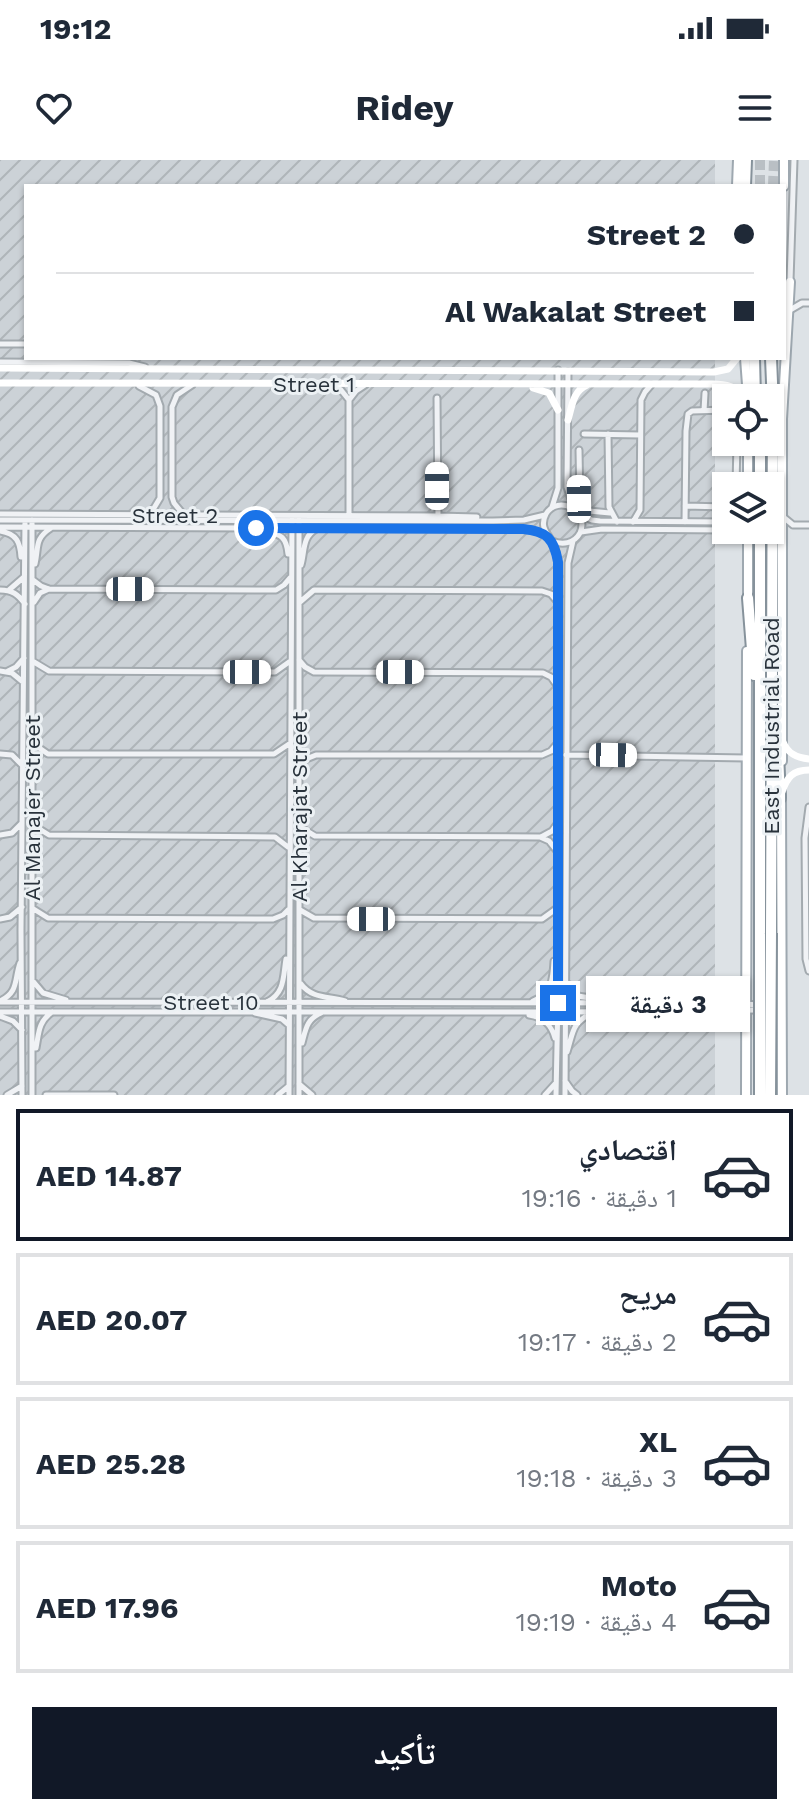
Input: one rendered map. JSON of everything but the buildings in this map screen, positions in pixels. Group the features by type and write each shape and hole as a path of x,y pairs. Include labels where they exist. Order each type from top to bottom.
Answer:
{"highway":[{"path":"743,163 745,184"},
{"path":"747,372 749,360"},
{"path":"749,360 755,384"},
{"path":"759,384 761,360"},
{"name":"East Industrial Road","path":"760,1095 766,933 774,360"},
{"name":"East Industrial Road","path":"760,544 759,713 770,1095"},
{"path":"748,598 759,713"},
{"path":"771,664 776,702 780,798"}],"main road":[{"path":"784,184 787,160"},
{"path":"738,184 743,163"},
{"path":"786,348 790,282"},
{"path":"781,472 785,360"},
{"path":"747,372 747,384"},
{"path":"746,1095 748,544"},
{"path":"781,544 782,1095"},
{"path":"747,956 752,978 763,983 769,983 775,977 782,962"},
{"path":"728,1003 741,993 747,975"},
{"path":"716,1011 740,1019 747,1036"},
{"path":"747,1048 763,1036 774,1039 782,1048"}],"street":[{"path":"787,160 790,282"},
{"path":"788,320 805,303 790,294"},
{"path":"0,344 24,344"},
{"path":"0,365 64,360 129,363 145,368"},
{"name":"Street 1","path":"0,365 714,372 728,369 735,360"},
{"path":"556,1095 558,562 543,525 558,488 558,384 563,370"},
{"path":"563,370 568,384 568,494 582,523 568,563 565,1095"},
{"name":"Street 1","path":"0,383 712,384"},
{"path":"130,383 151,391 160,406 160,498 146,515"},
{"path":"184,515 172,497 172,407 181,391 196,383"},
{"path":"568,420 576,393 581,387 592,383"},
{"path":"641,400 654,383"},
{"path":"698,383 705,393"},
{"path":"330,384 341,390 349,400"},
{"path":"349,515 349,400 366,384"},
{"path":"507,384 547,391 558,410"},
{"path":"629,384 641,400 640,510 632,522"},
{"path":"704,411 705,393 712,384"},
{"path":"437,398 438,516"},
{"path":"685,522 687,416 691,411 712,411"},
{"path":"584,434 640,435"},
{"path":"608,434 610,513 617,522"},
{"path":"579,450 580,503 589,511 610,513"},
{"path":"567,472 578,472"},
{"path":"552,508 563,505 592,520 712,522"},
{"path":"685,506 712,507"},
{"name":"Street 2","path":"0,517 349,515 438,516 493,521"},
{"name":"Street 2","path":"0,529 29,524 493,521 524,520 546,515"},
{"name":"Street 2","path":"0,517 52,527 523,529 547,535"},
{"path":"784,519 793,525 809,525"},
{"name":"Al Kharajat Street","path":"295,520 299,574 299,1095"},
{"name":"Al Manajer Street","path":"22,1095 24,568 29,524"},
{"name":"Al Manajer Street","path":"29,524 33,576 32,1095"},
{"path":"784,532 793,525"},
{"path":"49,589 33,576 38,540 52,527"},
{"path":"256,528 285,539 291,564"},
{"name":"Al Kharajat Street","path":"289,1095 291,564 296,528"},
{"path":"314,590 299,574 306,538 318,528"},
{"name":"Street 2","path":"0,529 18,539 24,568"},
{"path":"580,532 602,529 712,530"},
{"path":"552,541 563,544 574,540"},
{"path":"9,590 24,576"},
{"path":"33,603 40,593 49,589 276,590 291,577"},
{"path":"542,591 558,577"},
{"path":"0,590 9,590 18,595 25,604"},
{"path":"276,590 291,603"},
{"path":"299,602 314,590 542,591 551,594 557,601"},
{"path":"4,671 16,667 24,658"},
{"path":"299,659 314,672 543,673 557,685"},
{"path":"33,684 49,671 275,672 291,660"},
{"path":"33,661 49,671"},
{"path":"543,673 557,661"},
{"path":"4,671 16,675 23,682"},
{"path":"275,672 290,684"},
{"path":"299,685 314,672"},
{"path":"4,754 16,749 23,741"},
{"path":"299,742 316,755"},
{"path":"783,742 789,752 809,759"},
{"path":"32,743 48,754"},
{"path":"33,766 48,754 274,754 290,743"},
{"path":"299,767 306,759 316,755 542,755 557,744"},
{"path":"4,754 16,758 22,765"},
{"path":"274,754 290,767"},
{"path":"542,755 557,767"},
{"path":"566,755 747,758"},
{"path":"797,757 790,763 797,771"},
{"path":"780,798 787,779 797,771 809,770"},
{"path":"809,807 805,838 806,959 809,971"},
{"path":"0,835 17,830 23,822"},
{"path":"540,837 552,831 558,823"},
{"path":"33,824 49,835 275,837 290,849"},
{"path":"275,837 290,825"},
{"path":"299,826 315,836 540,837 549,841 557,852"},
{"path":"8,835 23,849"},
{"path":"33,847 49,835"},
{"path":"299,849 315,836"},
{"path":"3,919 15,914 22,906"},
{"path":"32,907 48,918"},
{"path":"299,909 314,918 542,919 557,907"},
{"path":"32,933 38,924 48,918 273,919 289,908"},
{"path":"299,931 314,918"},
{"path":"3,919 21,930"},
{"path":"273,919 283,925 289,934"},
{"path":"542,919 557,932"},
{"path":"524,1003 538,999 548,991 557,946"},
{"path":"266,1002 281,988 289,951"},
{"path":"0,1001 13,990 22,958"},
{"name":"Street 10","path":"31,979 43,993 71,1002"},
{"name":"Street 10","path":"299,980 305,990 314,995 350,1002"},
{"name":"Street 10","path":"566,981 578,996 620,1003"},
{"path":"782,989 766,1008 782,1032"},
{"name":"Street 10","path":"0,1001 728,1003 766,1008"},
{"name":"Street 10","path":"0,1014 54,1011 716,1011 747,1007"},
{"path":"33,1057 39,1026 54,1011"},
{"name":"Street 10","path":"251,1011 282,1019 289,1025"},
{"path":"300,1051 307,1023 325,1011"},
{"path":"565,1060 573,1028 595,1011"},
{"name":"Street 10","path":"512,1012 537,1016 546,1022 557,1047"},
{"name":"Street 10","path":"0,1014 13,1021 23,1032"},
{"path":"564,1079 577,1095"},
{"path":"32,1082 46,1095 114,1095"},
{"path":"299,1084 312,1095"},
{"path":"545,1095 556,1084"},
{"path":"0,1095 7,1095 22,1086"},
{"path":"278,1095 289,1086"}],"shaded area":[{"path":"0,160 715,160 715,184 24,184 24,360 715,360 715,384 712,384 712,456 715,456 715,472 712,472 712,544 715,544 715,1095 0,1095"}],"tunnel":[{"path":"760,160 760,184"},
{"path":"773,184 774,160"}],"route":[{"path":"256,528 523,529 541,532 552,541 558,562 558,1003"}]}
